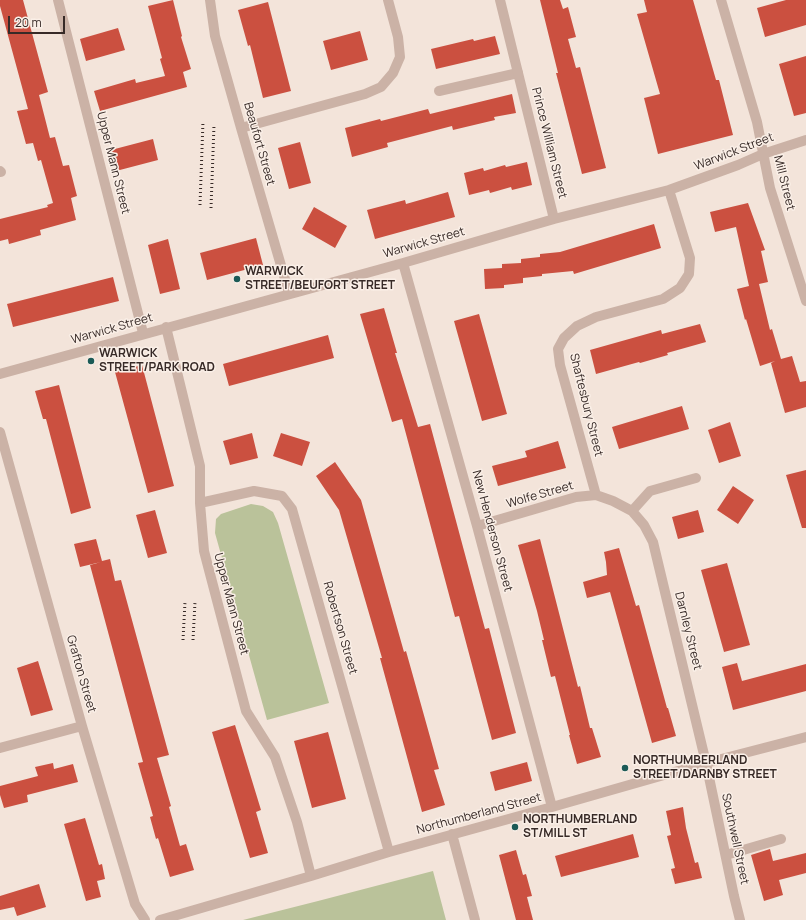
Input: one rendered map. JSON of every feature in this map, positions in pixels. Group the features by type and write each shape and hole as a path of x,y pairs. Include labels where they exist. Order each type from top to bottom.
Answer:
{"street":[{"name":"Upper Mann Street","path":"58,0 143,333"},
{"name":"Beaufort Street","path":"210,0 215,36 240,128 289,293"},
{"path":"240,128 365,94 381,87 393,73 400,57 398,37 388,0"},
{"name":"Prince William Street","path":"500,0 554,219"},
{"name":"Mill Street","path":"721,0 757,122 770,188 806,302"},
{"path":"439,92 518,72"},
{"name":"Warwick Street","path":"0,374 554,219 669,190 738,166 763,154 806,140"},
{"name":"Shaftesbury Street","path":"596,495 560,365 558,349 564,338 576,326 596,317 663,299 680,288 689,274 690,258 669,190"},
{"name":"New Henderson Street","path":"403,262 477,526 552,807"},
{"name":"Upper Mann Street","path":"166,327 200,466 200,503 204,551 246,710 276,757 297,822 311,876"},
{"name":"Grafton Street","path":"0,432 82,726 135,904 145,920"},
{"path":"632,511 650,491 696,478"},
{"name":"Robertson Street","path":"200,503 254,491 282,496 292,509 389,852"},
{"name":"Wolfe Street","path":"477,526 576,497 596,495 613,501 632,511"},
{"name":"Darnley Street","path":"632,511 644,525 653,542 706,763"},
{"path":"0,748 82,726"},
{"name":"Northumberland Street","path":"160,920 452,834 706,763 806,737"},
{"name":"Southwell Street","path":"706,763 740,920"},
{"path":"452,834 475,920"},
{"path":"726,855 781,839"}],"green space":[{"path":"251,504 263,506 273,512 278,523 329,703 267,720 215,533 216,519 221,514"},
{"path":"433,871 446,920 243,920 318,901"}],"building":[{"path":"0,0 23,0 48,92 39,95 50,138 55,137 63,166 69,165 77,196 71,198 76,220 40,230 41,235 9,244 8,239 0,241 0,219 48,207 47,205 53,203 41,160 38,161 33,143 26,144 17,111 28,109 0,6"},
{"path":"173,0 181,37 191,69 183,72 187,87 100,111 94,91 135,79 136,83 165,76 160,59 162,58 148,6"},
{"path":"540,0 560,0 563,9 568,7 576,37 568,39 576,68 580,67 606,168 582,174 556,73 558,73"},
{"path":"644,0 693,0 716,80 719,80 733,135 658,154 644,98 660,94 637,14 647,12"},
{"path":"786,0 806,0 806,25 765,37 757,8"},
{"path":"268,2 291,91 263,98 250,45 248,46 238,10"},
{"path":"118,28 125,50 86,61 80,39"},
{"path":"360,31 368,60 331,70 323,41"},
{"path":"495,36 500,54 436,69 431,49 473,39 474,41"},
{"path":"806,56 806,113 794,116 779,64"},
{"path":"512,94 516,113 494,117 495,120 453,130 452,126 387,143 388,147 352,157 345,128 380,119 381,121 428,109 430,114"},
{"path":"153,139 158,160 116,171 111,150"},
{"path":"300,142 311,183 289,189 278,148"},
{"path":"527,162 532,185 512,190 511,187 490,193 489,190 469,195 464,173 483,168 484,171 505,165 506,167"},
{"path":"448,192 455,217 375,239 367,210 405,200 406,204"},
{"path":"748,203 765,250 761,251 768,282 759,284 770,330 772,329 781,359 792,356 800,382 806,381 806,407 785,413 771,363 775,361 760,366 746,319 745,320 737,289 749,286 736,227 715,232 710,212"},
{"path":"314,207 347,226 335,248 302,229"},
{"path":"654,224 661,248 574,274 573,271 542,274 542,276 523,278 523,283 504,285 504,288 485,289 484,269 502,268 502,264 521,263 521,259 540,257 540,254 560,252"},
{"path":"256,238 263,265 207,280 200,253"},
{"path":"168,239 180,289 160,294 148,245"},
{"path":"113,277 119,301 13,327 7,304"},
{"path":"384,308 397,353 395,353 418,427 430,424 485,629 489,628 516,733 492,740 459,616 455,617 402,419 392,422 360,314"},
{"path":"479,314 507,414 482,421 454,321"},
{"path":"700,324 706,342 667,353 668,355 596,374 590,350 661,330 662,334"},
{"path":"328,335 334,358 229,386 223,364"},
{"path":"142,365 174,486 148,493 115,372"},
{"path":"59,385 91,508 71,514 46,419 43,419 35,391"},
{"path":"682,406 689,429 619,449 612,427"},
{"path":"730,422 741,456 719,463 708,430"},
{"path":"252,433 258,458 230,465 223,441"},
{"path":"281,433 310,442 302,466 273,456"},
{"path":"558,441 566,468 498,486 492,466 527,457 525,451"},
{"path":"335,462 361,500 439,769 434,770 445,805 422,812 380,658 382,658 339,510 316,476"},
{"path":"806,470 806,528 802,528 786,475"},
{"path":"733,486 754,500 738,524 717,510"},
{"path":"155,510 167,553 148,558 136,515"},
{"path":"698,510 704,532 678,539 672,517"},
{"path":"96,539 102,561 110,559 115,581 121,580 169,755 157,758 171,806 169,807 180,846 186,844 194,870 170,877 158,838 156,839 150,817 153,816 138,763 143,762 90,565 101,562 80,567 74,544"},
{"path":"540,539 578,687 580,686 590,728 592,728 601,757 577,764 555,676 551,677 537,611 518,545"},
{"path":"619,548 636,606 639,605 676,736 652,743 610,592 587,598 583,582 607,575 604,552"},
{"path":"727,563 750,645 724,652 701,570"},
{"path":"38,661 53,710 31,716 17,668"},
{"path":"737,663 742,681 806,664 806,691 733,710 722,667"},
{"path":"235,725 261,810 256,812 268,853 250,858 212,732"},
{"path":"328,732 346,799 312,808 294,741"},
{"path":"527,762 532,781 495,791 490,772"},
{"path":"53,763 54,769 73,764 78,782 27,795 28,802 4,808 0,795 0,786 38,776 35,767"},
{"path":"683,807 686,828 695,863 698,862 702,878 675,884 671,869 675,868 667,836 671,835 666,811"},
{"path":"85,818 99,865 102,864 105,879 97,881 101,897 86,901 64,824"},
{"path":"633,834 639,857 561,877 555,856"},
{"path":"770,849 773,861 806,853 806,873 779,880 783,895 764,901 751,855"},
{"path":"516,850 523,875 526,874 532,896 527,897 533,920 516,920 499,855"},
{"path":"39,884 46,907 17,916 14,907 0,910 0,896"}],"railway":[{"path":"200,205 203,121"},
{"path":"211,208 214,125"},
{"path":"183,640 185,602"},
{"path":"193,640 195,602"}],"place":[{"name":"WARWICK STREET/BEUFORT STREET","path":"237,279"},
{"name":"WARWICK STREET/PARK ROAD","path":"91,361"},
{"name":"NORTHUMBERLAND STREET/DARNBY STREET","path":"625,768"},
{"name":"NORTHUMBERLAND ST/MILL ST","path":"515,827"}]}
